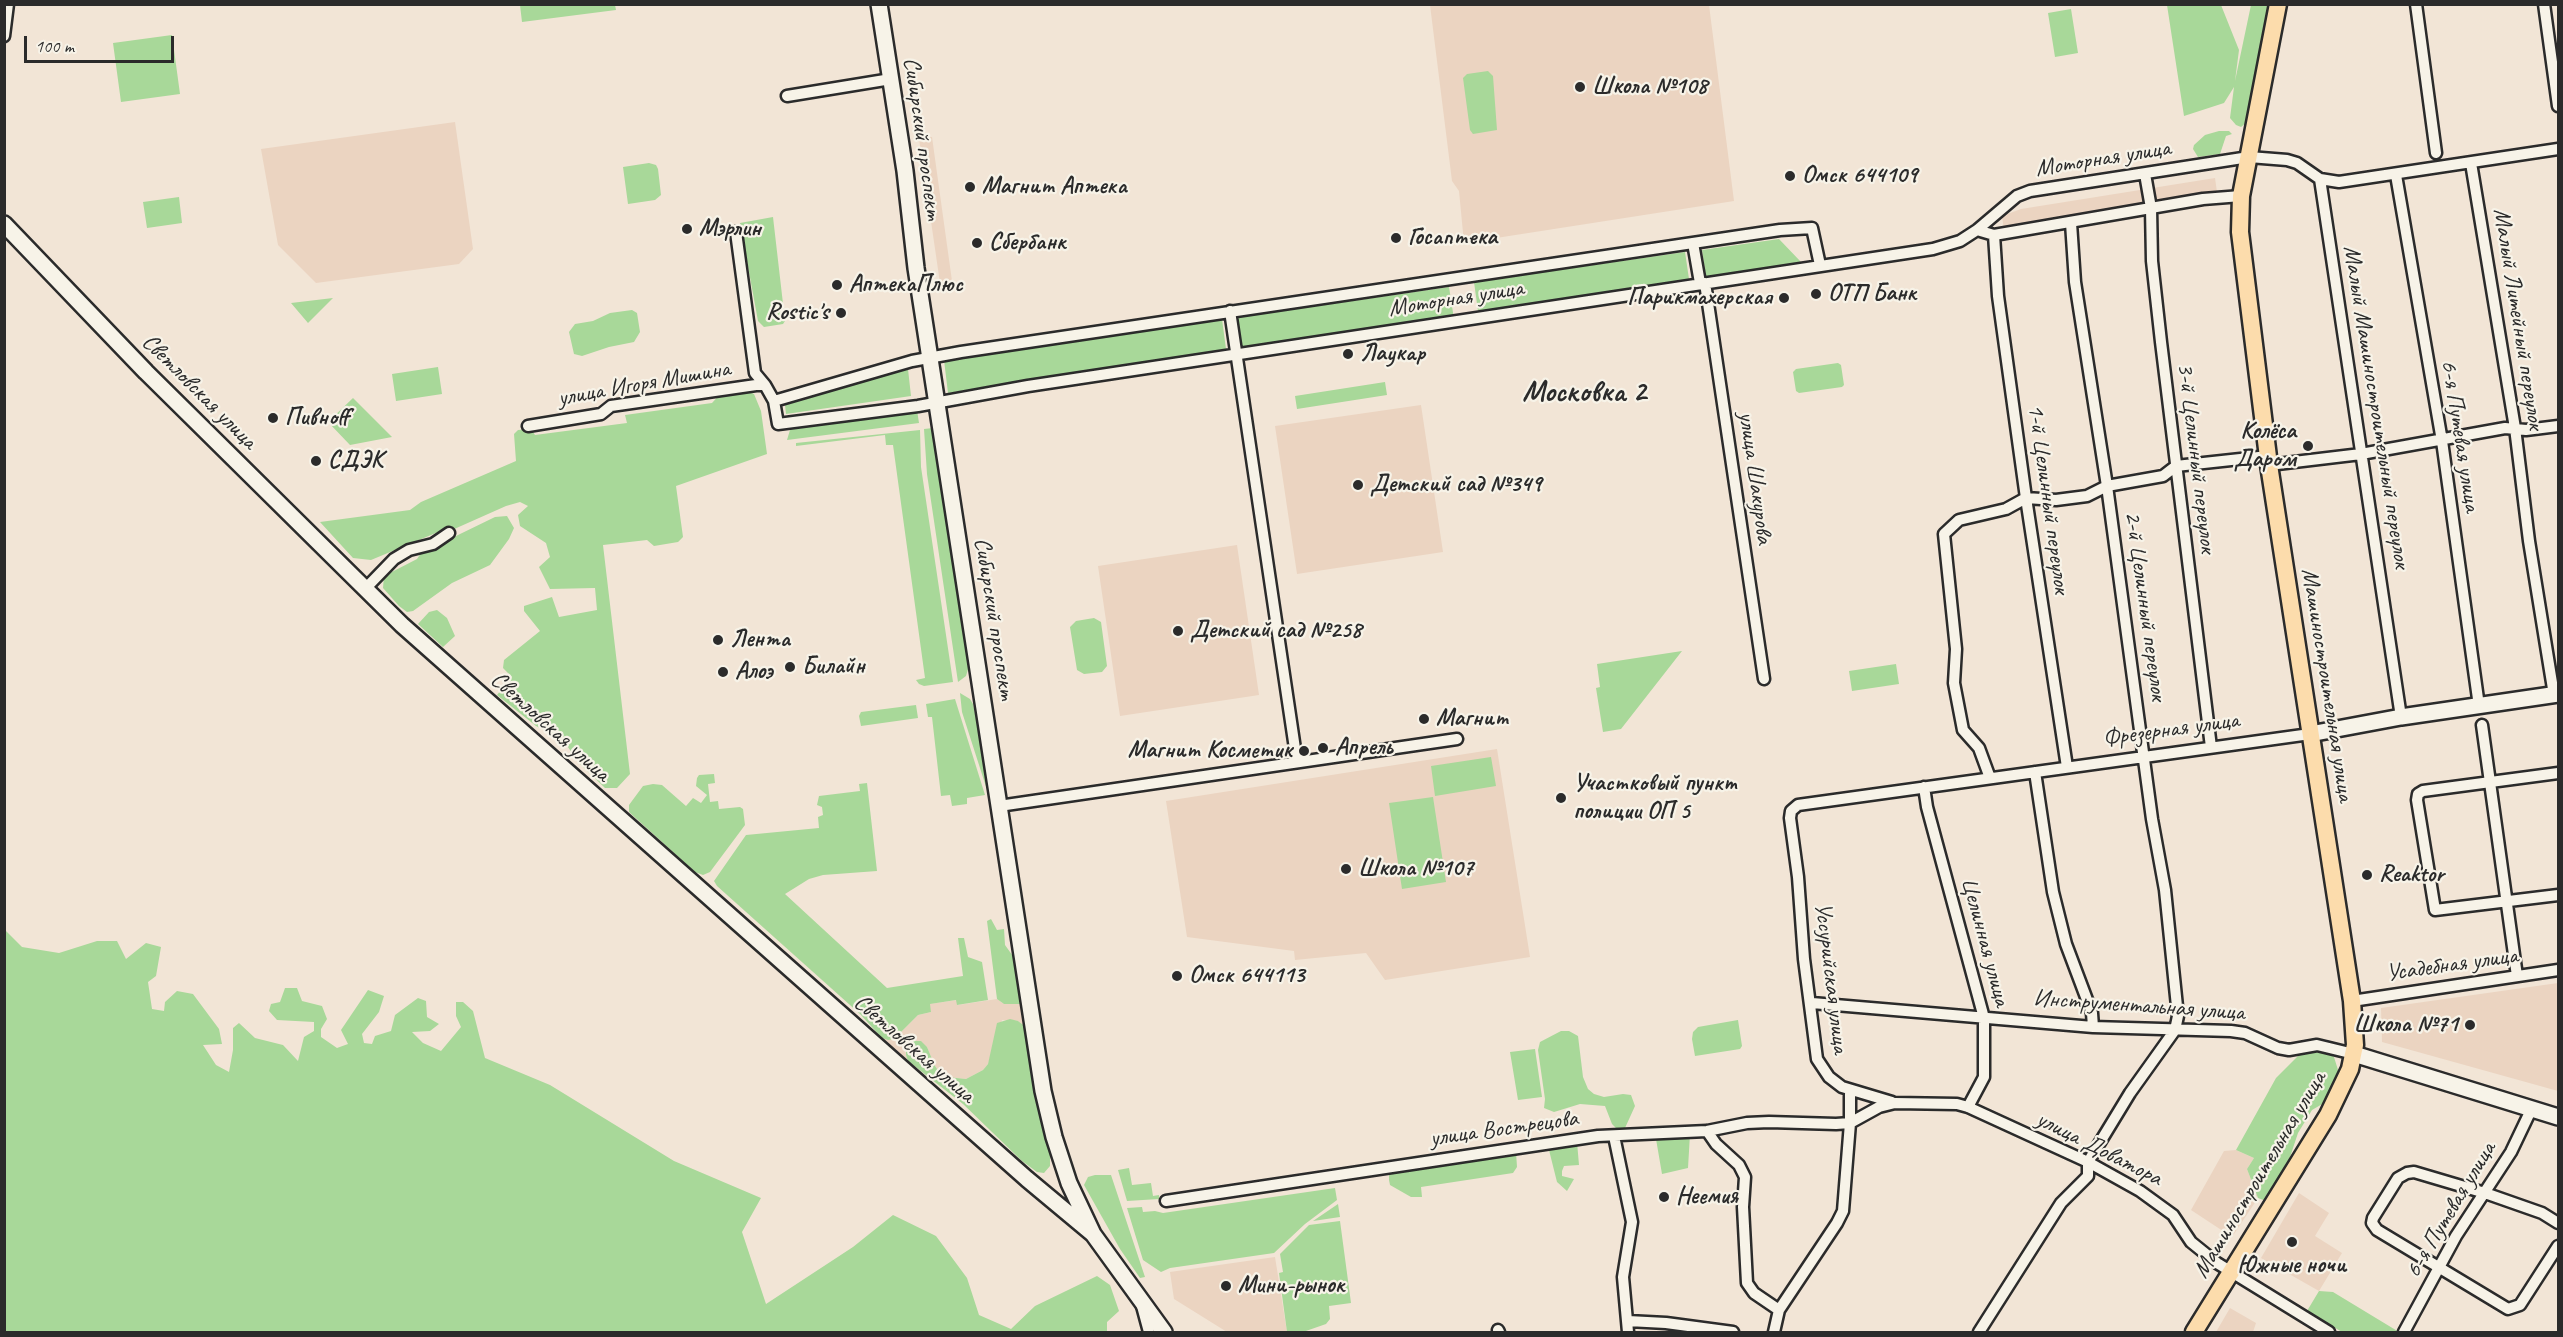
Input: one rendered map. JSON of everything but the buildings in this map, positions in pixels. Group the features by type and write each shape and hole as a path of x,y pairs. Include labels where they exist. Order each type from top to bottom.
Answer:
{"main road":[{"name":"Машиностроительная улица","path":"2194,1332 2328,1115 2345,1081 2354,1054 2355,1028 2352,1001 2268,460 2244,281 2240,232 2241,196 2278,4"}],"street":[{"path":"4,36 8,4"},
{"name":"Сибирский проспект","path":"879,4 1043,1091 1054,1137 1069,1182 1093,1234"},
{"path":"2416,4 2436,153"},
{"path":"2544,4 2559,106"},
{"path":"787,96 891,80"},
{"path":"2249,157 2296,163 2320,179 2339,182 2559,149"},
{"name":"Моторная улица","path":"938,402 1236,354 1939,248 1960,241 1977,230 2017,196 2030,191 2249,157"},
{"name":"Малый Литейный переулок","path":"2471,163 2515,428 2529,541 2556,695"},
{"name":"3-й Целинный переулок","path":"2145,174 2151,208 2152,261 2211,747"},
{"name":"6-я Путевая улица","path":"2396,175 2442,441 2479,706"},
{"name":"Малый Машиностроительный переулок","path":"2320,179 2401,717"},
{"path":"1977,230 1994,235 2071,224 2203,199 2241,196"},
{"name":"Светловская улица","path":"4,224 146,372 365,589 611,811 1027,1179 1093,1234"},
{"name":"2-й Целинный переулок","path":"2071,224 2075,282 2107,486 2152,819 2165,890 2178,1001 2175,1030"},
{"name":"Моторная улица","path":"931,357 1693,243 1812,228 1820,265"},
{"path":"736,232 755,373 765,385"},
{"name":"1-й Целинный переулок","path":"1994,235 1998,296 2067,767"},
{"name":"улица Шакурова","path":"1693,243 1702,283 1764,679"},
{"path":"1230,311 1297,762"},
{"path":"774,401 931,357"},
{"name":"улица Игоря Мишина","path":"528,426 601,414 611,406 765,385 774,401 778,424 938,402"},
{"path":"1990,778 1979,748 1963,730 1954,683 1955,638 1944,534 1959,520 2006,510 2026,498 2056,500 2087,496 2107,486 2163,476 2176,466 2361,454 2442,441 2453,435 2559,426"},
{"path":"365,589 394,559 409,550 433,544 449,533"},
{"name":"Фрезерная улица","path":"1791,811 1798,806 2310,734 2401,717 2556,695"},
{"path":"2482,726 2517,976"},
{"path":"999,806 1457,739"},
{"path":"2034,772 2056,902 2066,944 2092,1013 2093,1027"},
{"path":"2559,773 2423,791 2418,794 2417,800 2435,910 2559,895"},
{"name":"Целинная улица","path":"1924,787 1927,807 1984,1018 1984,1077 1968,1107"},
{"name":"Уссурийская улица","path":"1791,811 1804,959 1812,1003 1815,1046 1820,1066 1829,1077 1850,1090 1895,1103"},
{"name":"Усадебная улица","path":"2352,1001 2559,970"},
{"name":"Инструментальная улица","path":"1812,1003 2093,1027 2245,1033 2289,1050 2317,1045 2354,1054 2559,1117"},
{"path":"1979,1332 2061,1203 2088,1176 2088,1162 2130,1093 2175,1030"},
{"path":"1774,1332 1779,1310 1838,1223 1843,1211 1850,1123 1850,1090"},
{"name":"улица Доватора","path":"1850,1123 1879,1107 1895,1103 1957,1104 1968,1107 2088,1162 2164,1207 2173,1215 2191,1242 2230,1272 2329,1332"},
{"name":"6-я Путевая улица","path":"2404,1332 2456,1236 2511,1152 2532,1108"},
{"name":"улица Вострецова","path":"1166,1201 1598,1136 1707,1131 1747,1123 1850,1123"},
{"path":"1707,1131 1716,1144 1739,1165 1746,1177 1743,1207 1747,1283 1754,1293 1779,1310"},
{"path":"1614,1136 1632,1222 1623,1277 1628,1327 1666,1323 1733,1332"},
{"path":"2559,1223 2542,1214 2485,1193 2414,1172 2398,1178 2372,1223 2377,1230 2508,1309 2515,1309 2520,1305 2559,1246"},
{"path":"1093,1234 1164,1332"},
{"path":"1142,1303 1149,1332"}],"shaded area":[{"name":"Школа №108","path":"1430,5 1709,5 1734,201 1464,243 1459,191 1452,181"},
{"path":"455,122 473,249 459,264 316,283 278,245 261,149"},
{"path":"932,137 952,281 940,283 919,139"},
{"path":"2215,178 2217,192 2004,230 2002,216 2021,209"},
{"name":"Детский сад №349","path":"1421,405 1443,552 1297,574 1275,426"},
{"name":"Детский сад №258","path":"1237,545 1259,695 1120,716 1098,566"},
{"name":"Школа №107","path":"1497,749 1530,957 1385,980 1366,953 1295,960 1294,951 1187,937 1166,801"},
{"name":"Школа №71","path":"2558,983 2558,1091 2382,1042 2381,1008"},
{"path":"997,999 1004,1004 1022,1000 1026,1027 1018,1021 1002,1020 988,1064 983,1070 966,1079 947,1077 940,1073 927,1047 907,1045 905,1050 908,1061 882,1038 894,1039 918,1015 931,1012 929,1004 957,1000 958,1005"},
{"path":"2236,1150 2254,1158 2247,1169 2258,1198 2232,1237 2191,1210 2224,1151"},
{"path":"2299,1193 2329,1213 2315,1236 2342,1253 2319,1291 2261,1258"},
{"name":"Мини-рынок","path":"1275,1257 1287,1332 1227,1332 1174,1299 1170,1272"},
{"path":"2230,1308 2256,1323 2253,1332 2216,1332"}],"green space":[{"path":"520,5 615,5 616,10 522,22"},
{"path":"2167,5 2221,5 2239,50 2235,81 2251,5 2269,5 2247,122 2241,127 2230,118 2234,87 2224,103 2184,116"},
{"path":"2071,9 2078,53 2055,57 2048,13"},
{"path":"172,35 180,94 121,102 113,43"},
{"path":"1488,71 1493,76 1497,130 1473,134 1470,130 1463,78 1467,74"},
{"path":"2229,131 2232,134 2226,136 2220,154 2198,157 2193,149 2194,145 2205,135"},
{"path":"649,163 656,165 658,169 661,195 655,200 628,204 623,167"},
{"path":"179,197 182,223 147,228 143,202"},
{"path":"773,217 785,321 783,324 764,327 758,321 740,223"},
{"path":"1779,239 1801,262 1706,277 1702,250"},
{"path":"1685,252 1689,279 1478,311 1474,282"},
{"path":"1449,287 1454,319 1239,350 1234,318"},
{"path":"333,298 308,323 291,303"},
{"path":"632,310 637,313 640,332 634,342 582,356 574,354 569,332 575,324 593,321 610,313"},
{"path":"1222,319 1226,349 948,393 944,360"},
{"path":"1838,363 1841,365 1844,385 1842,387 1799,393 1796,391 1793,372 1796,369"},
{"path":"438,367 442,394 396,401 392,374"},
{"path":"908,369 911,396 786,414 785,405"},
{"path":"1385,382 1387,395 1297,409 1295,396"},
{"path":"742,389 754,394 761,411 767,454 676,486 683,537 678,542 654,546 647,540 603,545 630,774 617,788 605,788 579,763 563,740 536,726 497,695 512,677 503,668 504,660 540,631 524,611 524,606 552,597 559,617 597,610 595,588 550,589 539,567 550,557 546,543 520,526 518,515 528,506 520,502 506,506 452,530 443,530 371,560 353,558 320,522 410,510 421,502 516,461 514,434 518,430 531,429 535,435 627,423 625,415 712,403 722,392"},
{"path":"353,398 392,437 350,445 328,422"},
{"path":"917,410 919,423 787,440 790,430 795,426"},
{"path":"933,428 969,666 966,676 958,682 927,474 924,429"},
{"path":"920,430 921,467 953,682 924,686 916,680 925,678 893,445 886,445 885,435 796,446 796,443"},
{"path":"507,516 514,528 490,565 452,583 413,611 407,612 399,606 383,588 384,576 417,559 421,553 495,517"},
{"path":"437,610 447,618 455,636 443,647 418,624 429,612"},
{"path":"1094,618 1101,622 1107,666 1102,672 1084,674 1077,670 1070,627 1076,621"},
{"path":"1682,651 1621,729 1603,732 1596,688 1600,687 1597,664"},
{"path":"1896,664 1899,684 1852,691 1849,671"},
{"path":"960,693 970,699 973,704 991,792 988,793 962,712"},
{"path":"955,699 985,795 967,798 967,804 952,806 950,795 941,796 932,717 928,717 926,704"},
{"path":"916,705 918,718 861,726 859,716 861,712"},
{"path":"1491,757 1496,786 1435,796 1431,766"},
{"path":"714,774 715,783 708,784 710,802 718,801 719,809 740,807 743,809 745,825 710,872 703,875 695,872 629,812 629,805 643,786 653,784 662,785 686,806 693,798 701,803 707,795 696,786 697,778 699,775"},
{"path":"867,783 877,871 823,875 809,879 785,894 887,988 963,976 958,938 964,938 968,957 982,962 988,1000 957,1005 956,1000 930,1004 931,1012 918,1015 894,1039 888,1040 882,1038 860,1014 714,881 746,835 819,828 818,817 823,815 822,807 817,805 819,796 860,791 859,784"},
{"path":"1433,797 1446,882 1402,889 1389,803"},
{"path":"991,919 997,930 1004,929 1005,945 1015,959 1022,1000 1020,1004 1004,1004 997,999 987,921"},
{"path":"4,929 22,947 59,953 97,941 117,941 126,959 146,943 161,947 156,976 148,982 152,1009 164,1011 165,1002 177,991 193,994 219,1029 222,1044 203,1045 216,1065 229,1072 233,1050 233,1028 239,1023 255,1038 283,1045 298,1061 304,1037 314,1031 314,1022 277,1020 269,1011 271,1004 280,1002 285,988 297,988 302,1001 322,1006 327,1019 321,1029 321,1037 337,1048 348,1044 341,1030 368,990 384,996 379,1012 362,1034 364,1043 372,1044 375,1036 391,1031 395,1015 418,998 426,1001 427,1017 439,1024 430,1031 412,1032 423,1043 441,1051 461,1027 456,1016 456,1002 463,1002 473,1011 485,1058 550,1085 674,1161 761,1198 742,1232 766,1304 853,1247 893,1215 936,1236 967,1278 979,1315 1011,1329 1035,1306 1097,1276 1110,1285 1119,1311 1107,1322 1107,1332 5,1332"},
{"path":"1010,1019 1026,1027 1038,1101 1050,1149 1050,1166 1044,1173 1037,1172 1022,1161 963,1104 908,1061 906,1055 906,1045 911,1041 921,1041 927,1047 940,1073 947,1077 966,1079 983,1070 988,1064 997,1023"},
{"path":"1738,1020 1742,1046 1740,1049 1695,1056 1692,1039 1693,1032 1698,1027"},
{"path":"1561,1031 1569,1031 1578,1036 1583,1077 1588,1089 1604,1097 1631,1095 1635,1106 1625,1128 1618,1130 1612,1124 1605,1106 1580,1104 1554,1112 1544,1108 1545,1099 1538,1050 1540,1042"},
{"path":"1535,1049 1542,1097 1518,1100 1510,1052"},
{"path":"2325,1051 2334,1057 2338,1070 2337,1082 2324,1103 2312,1110 2298,1133 2290,1157 2266,1201 2258,1198 2247,1169 2254,1158 2236,1150 2276,1078 2301,1053"},
{"path":"1690,1134 1688,1168 1662,1174 1656,1139"},
{"path":"1577,1142 1579,1165 1564,1166 1562,1171 1562,1176 1574,1179 1567,1191 1557,1182 1548,1146"},
{"path":"1516,1152 1517,1167 1513,1173 1421,1187 1422,1197 1411,1197 1390,1185 1389,1175 1393,1169"},
{"path":"1129,1168 1132,1185 1151,1183 1153,1196 1159,1195 1159,1199 1127,1201 1118,1170"},
{"path":"1111,1175 1145,1277 1140,1278 1120,1249 1084,1185 1088,1177"},
{"path":"1335,1188 1337,1200 1305,1224 1274,1253 1170,1268 1161,1272 1143,1260 1127,1208 1142,1207 1143,1212 1163,1213"},
{"path":"1338,1204 1340,1217 1313,1221"},
{"path":"1340,1221 1351,1303 1329,1306 1330,1319 1326,1324 1303,1332 1287,1332 1279,1273 1283,1272 1280,1254 1309,1225"},
{"path":"2319,1291 2333,1292 2399,1332 2342,1332 2307,1311"}],"place":[{"name":"Школа №108","path":"1580,87"},
{"name":"Омск 644109","path":"1790,176"},
{"name":"Магнит Аптека","path":"970,187"},
{"name":"Мэрлин","path":"687,229"},
{"name":"Госаптека","path":"1396,238"},
{"name":"Сбербанк","path":"977,243"},
{"name":"АптекаПлюс","path":"837,285"},
{"name":"ОТП Банк","path":"1816,294"},
{"name":"Парикмахерская","path":"1784,298"},
{"name":"Rostic's","path":"841,313"},
{"name":"Лаукар","path":"1348,354"},
{"name":"Пивноff","path":"273,418"},
{"name":"Колёса Даром","path":"2308,446"},
{"name":"СДЭК","path":"316,461"},
{"name":"Детский сад №349","path":"1358,485"},
{"name":"Детский сад №258","path":"1178,631"},
{"name":"Лента","path":"718,640"},
{"name":"Билайн","path":"790,667"},
{"name":"Алоэ","path":"723,672"},
{"name":"Магнит","path":"1424,719"},
{"name":"Апрель","path":"1323,748"},
{"name":"Магнит Косметик","path":"1304,751"},
{"name":"Участковый пункт полиции ОП 5","path":"1561,798"},
{"name":"Школа №107","path":"1346,869"},
{"name":"Reaktor","path":"2367,875"},
{"name":"Омск 644113","path":"1177,976"},
{"name":"Школа №71","path":"2470,1025"},
{"name":"Неемия","path":"1664,1197"},
{"name":"Южные ночи","path":"2292,1242"},
{"name":"Мини-рынок","path":"1226,1286"}],"district":[{"name":"Московка 2","path":"1584,393"}]}
